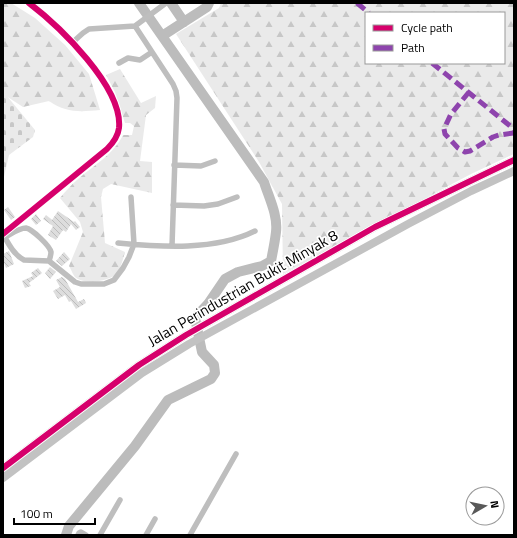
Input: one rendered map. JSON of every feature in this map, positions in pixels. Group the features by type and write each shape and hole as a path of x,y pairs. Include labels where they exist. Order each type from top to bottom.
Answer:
{"street":[{"path":"4,235 107,149 112,144 119,128 118,118 112,97 94,68 61,29 29,3"},
{"path":"73,42 89,29 135,26 166,3"},
{"path":"135,26 176,91 177,117 172,246"},
{"path":"119,63 128,58 140,60 152,52"},
{"name":"Jalan Perindustrian Bukit Minyak 8","path":"3,468 139,365 186,335 375,227 514,160"},
{"path":"174,165 201,166 215,161"},
{"name":"Jalan Perindustrian Bukit Minyak 8","path":"3,478 142,373 189,344 470,191 514,171"},
{"path":"4,235 20,258 24,260 49,261 75,282 81,284 104,284 114,280 124,268 130,257 134,244 131,197"},
{"path":"173,205 204,206 218,204 237,197"},
{"path":"375,227 382,238"},
{"path":"4,235 24,228 29,229 49,247 51,256 49,261"},
{"path":"118,243 172,246 206,245 228,242 255,231"},
{"path":"190,535 236,454"},
{"path":"100,535 120,500"},
{"path":"146,535 155,519"},
{"path":"78,535 81,532 86,535"}],"green space":[{"path":"3,3 11,3 35,18 65,45 89,74 100,110 67,110 49,101 23,107 3,94"},
{"path":"221,3 514,3 514,154 471,174 283,274 282,204 259,162 176,34 219,8"},
{"path":"120,69 141,103 156,96 155,108 146,115 140,161 152,162 152,193 111,184 103,189 101,197 105,243 125,252 120,268 114,276 109,279 90,282 75,277 69,266 83,232 80,222 60,198 75,182 109,154 123,135 132,135 134,126 130,123 125,123 115,92 106,75"},
{"path":"3,93 35,130 33,137 9,155 3,181"}],"building":[{"path":"8,207 15,217 11,220 4,210"},
{"path":"58,211 74,222 75,221 80,227 76,230 71,224 66,232 63,230 56,240 48,235 53,226 43,219 46,215 52,220"},
{"path":"36,214 41,221 36,225 31,219"},
{"path":"9,251 14,264 6,268 3,260 3,254"},
{"path":"64,252 70,259 62,266 56,261"},
{"path":"50,267 56,272 50,279 45,273"},
{"path":"38,268 42,273 29,283 31,286 25,288 22,281 33,276 31,273"},
{"path":"62,277 65,279 78,302 84,299 86,303 76,309 65,295 58,299 53,291 60,287 56,280"}],"waterway":[{"path":"139,3 162,36 207,7 209,3"},
{"path":"171,3 184,22"},
{"path":"66,535 69,526 135,446 168,400 211,379 215,373 214,365 202,352 195,318 208,304 225,279 238,272 262,266 271,261 276,232 276,219 264,182 162,36"}],"marked path":[{"path":"357,3 368,12"},
{"path":"433,64 514,129"},
{"path":"469,92 451,114 444,129 445,134 458,148 465,152 470,151 493,137 514,133"}],"cycle path":[{"path":"3,234 107,149 118,134 119,128 118,112 111,94 100,76 72,42 42,13 29,3"},
{"path":"3,468 139,365 186,335 375,227 514,160"}]}
